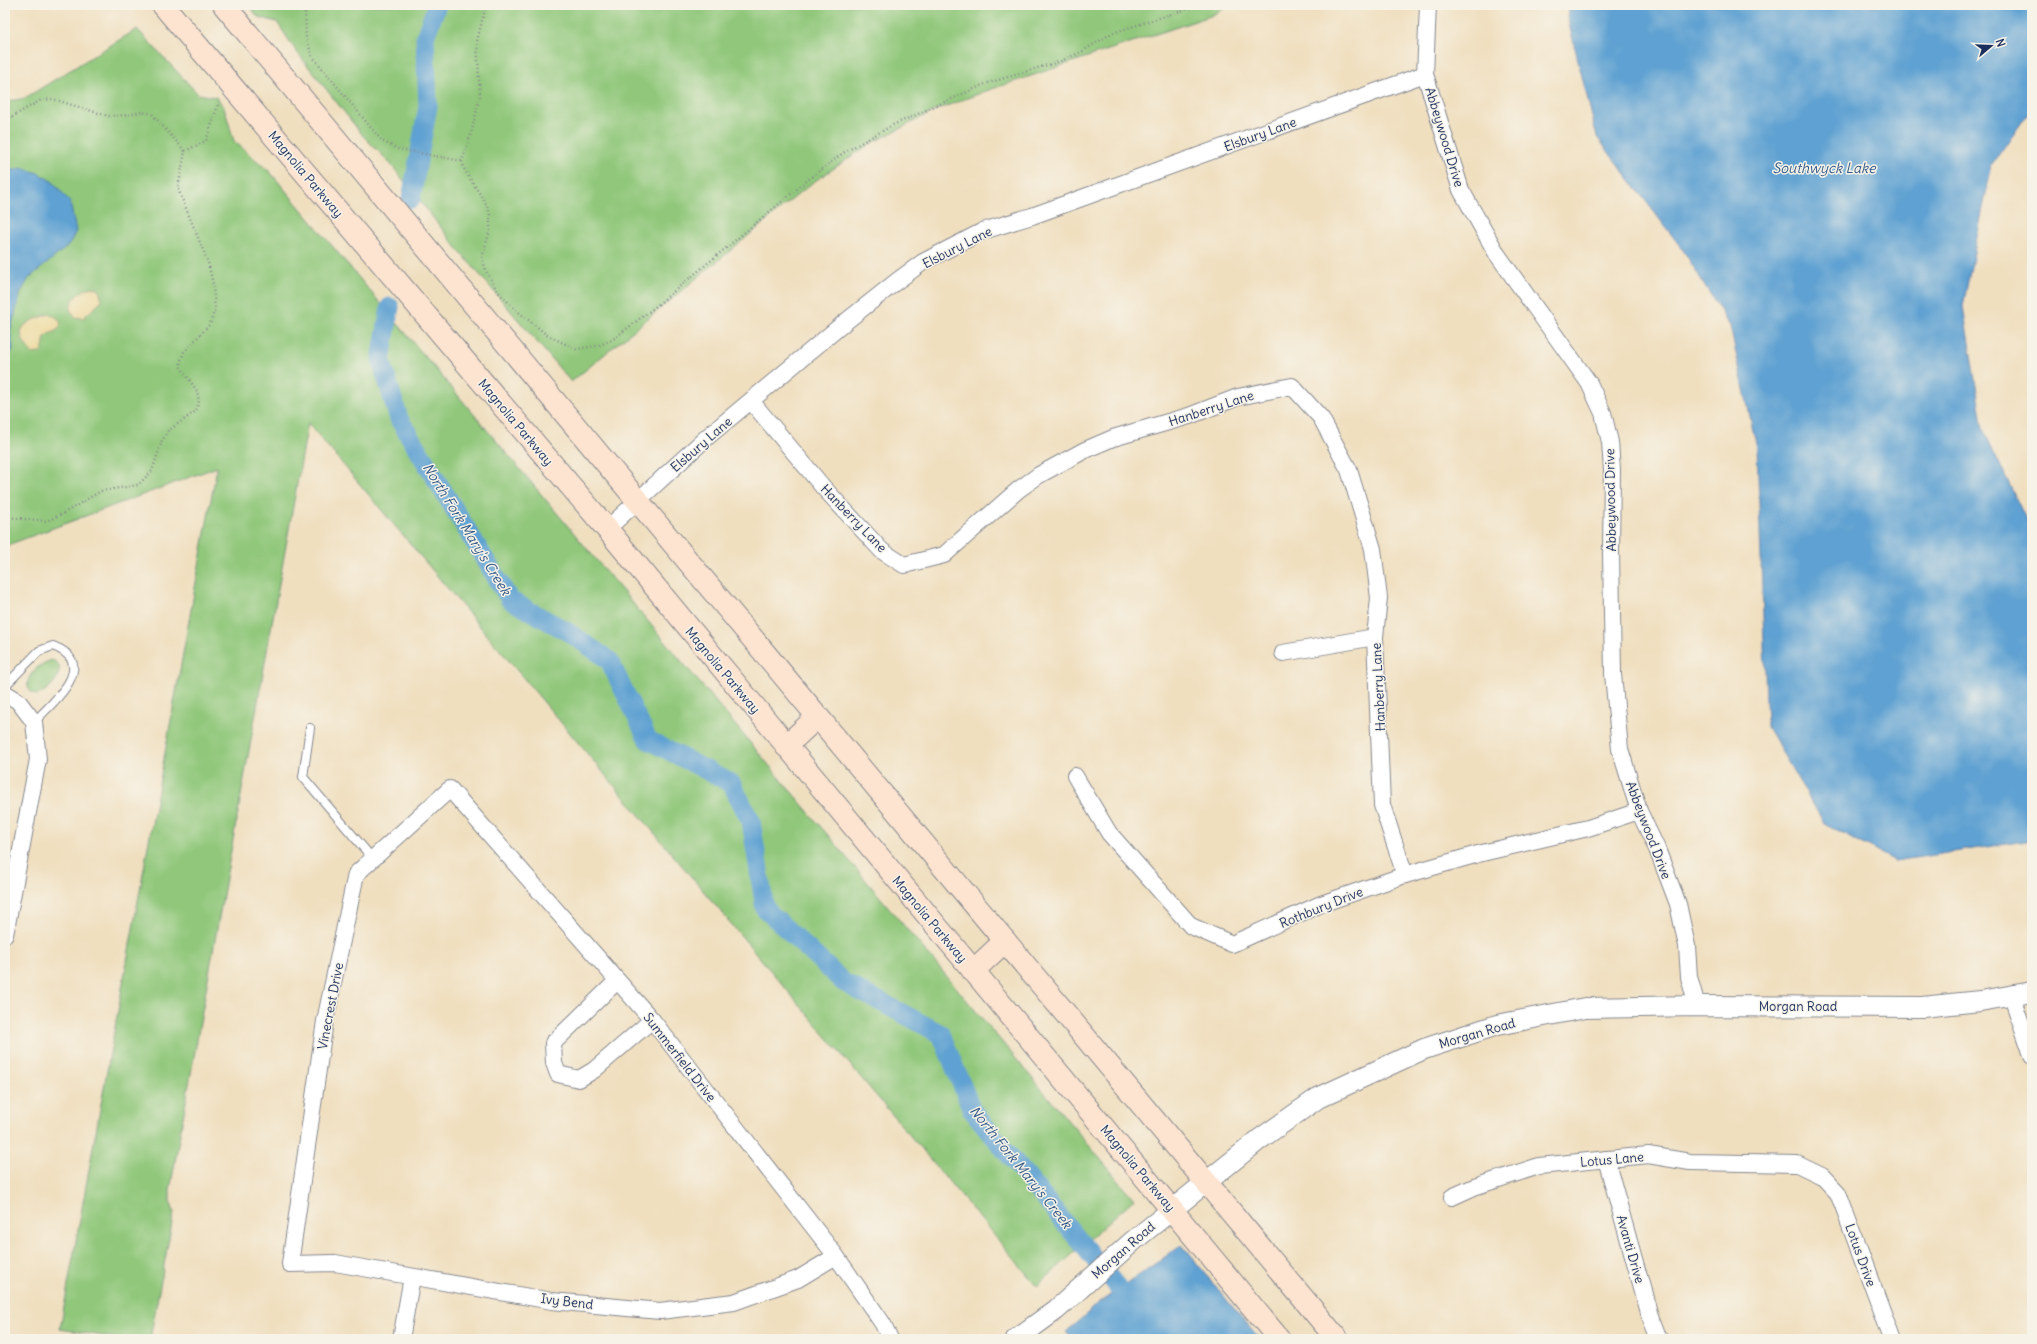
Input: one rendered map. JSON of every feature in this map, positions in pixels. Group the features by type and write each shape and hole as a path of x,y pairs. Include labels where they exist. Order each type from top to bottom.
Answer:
{"main road":[{"name":"Magnolia Parkway","path":"163,5 607,529 1279,1339"},
{"path":"224,5 1337,1339"},
{"path":"786,746 817,716"},
{"path":"973,971 1005,941"}],"street":[{"name":"Abbeywood Drive","path":"1428,5 1425,74 1460,190 1497,254 1542,320 1570,355 1589,383 1602,414 1610,442 1612,470 1611,552 1613,666 1619,742 1639,811 1657,849 1678,904 1687,946 1689,977 1697,1006"},
{"name":"Elsbury Lane","path":"607,529 706,438 844,323 923,262 983,231 1032,216 1425,74"},
{"name":"Hanberry Lane","path":"752,401 823,487 882,551 904,565 944,555 1018,490 1039,475 1085,450 1120,436 1189,416 1238,397 1292,386 1321,418 1349,470 1373,549 1379,598 1375,637 1382,805 1405,875"},
{"path":"1283,654 1375,637"},
{"path":"5,935 38,759 34,722 12,697"},
{"name":"Rothbury Drive","path":"1075,776 1109,833 1191,926 1232,944 1321,904 1405,875 1478,854 1588,828 1639,811"},
{"name":"Vinecrest Drive","path":"290,1264 326,1021 356,874 450,789"},
{"name":"Summerfield Drive","path":"450,789 652,1020 836,1256 883,1324 890,1339"},
{"path":"617,981 554,1043 554,1063 558,1074 580,1079 594,1070 652,1020"},
{"name":"Morgan Road","path":"1022,1337 1056,1310 1171,1209 1206,1183 1260,1139 1318,1098 1424,1049 1497,1025 1585,1008 1697,1006 1922,1007 2012,997 2032,992"},
{"path":"2012,997 2032,1055"},
{"name":"Lotus Lane","path":"1452,1197 1474,1187 1539,1166 1648,1155 1690,1162 1797,1164 1822,1176"},
{"name":"Avanti Drive","path":"1606,1159 1650,1316 1659,1339"},
{"name":"Lotus Drive","path":"1822,1176 1838,1193 1892,1339"},
{"name":"Ivy Bend","path":"290,1264 335,1263 552,1301 660,1311 734,1302 798,1278 836,1256"},
{"path":"401,1339 412,1277"}],"lane":[{"path":"5,686 39,651 53,646 65,651 72,661 74,673 66,687 34,722"},
{"path":"310,728 302,776 373,859"}],"path":[{"path":"302,5 305,12 306,36 312,56 382,141 398,149 438,158 462,161"},
{"path":"486,5 477,41 480,96 471,134 462,161 465,171 485,202 490,213 490,230 482,258 487,273 498,292 516,310 548,335 576,348 597,346 612,340 655,307 808,179 843,153 893,125 948,99 985,84 1061,61 1083,51 1112,33 1200,5"},
{"path":"5,121 41,100 53,99 108,116 142,112 152,114 185,151"},
{"path":"185,151 206,141 220,101"},
{"path":"5,517 46,521 64,513 101,491 138,485 152,471 162,441 168,431 196,411 199,401 197,391 180,366 180,360 184,352 210,324 215,309 213,284 208,262 178,189 185,151"}],"green space":[{"path":"249,5 1231,5 1210,16 986,91 936,110 870,144 812,183 571,382 457,248 389,162 364,137 296,51 277,22 258,17"},
{"path":"137,29 198,94 216,97 224,107 234,141 270,172 1134,1199 1037,1286 308,423 170,1190 170,1201 174,1212 150,1339 122,1339 60,1329 217,467 5,546 5,102 25,98"},
{"path":"53,660 59,665 56,680 45,691 36,695 30,691 28,680 35,669"}],"sand":[{"path":"92,287 99,289 102,301 83,318 75,317 70,310 74,298 83,291"},
{"path":"49,314 60,321 60,327 45,337 42,352 33,354 22,338 21,332 27,324 33,320"}],"water":[{"name":"Southwyck Lake","path":"1571,5 2032,5 2032,108 1992,164 1963,306 1983,429 2032,532 2032,840 1895,861 1824,823 1767,727 1757,448 1730,326 1683,250 1597,137 1567,16"},
{"path":"22,168 38,173 53,182 70,202 76,231 69,245 29,278 21,292 10,331 13,348 5,369 5,172"},
{"path":"1182,1245 1259,1339 1072,1339 1066,1332 1100,1302"}],"waterway":[{"name":"North Fork Mary's Creek","path":"411,199 428,106 425,37 437,5"},
{"name":"North Fork Mary's Creek","path":"390,307 381,360 399,419 510,600 568,632 609,660 648,740 731,783 751,821 765,909 843,982 941,1034 972,1110 1160,1339"}]}
